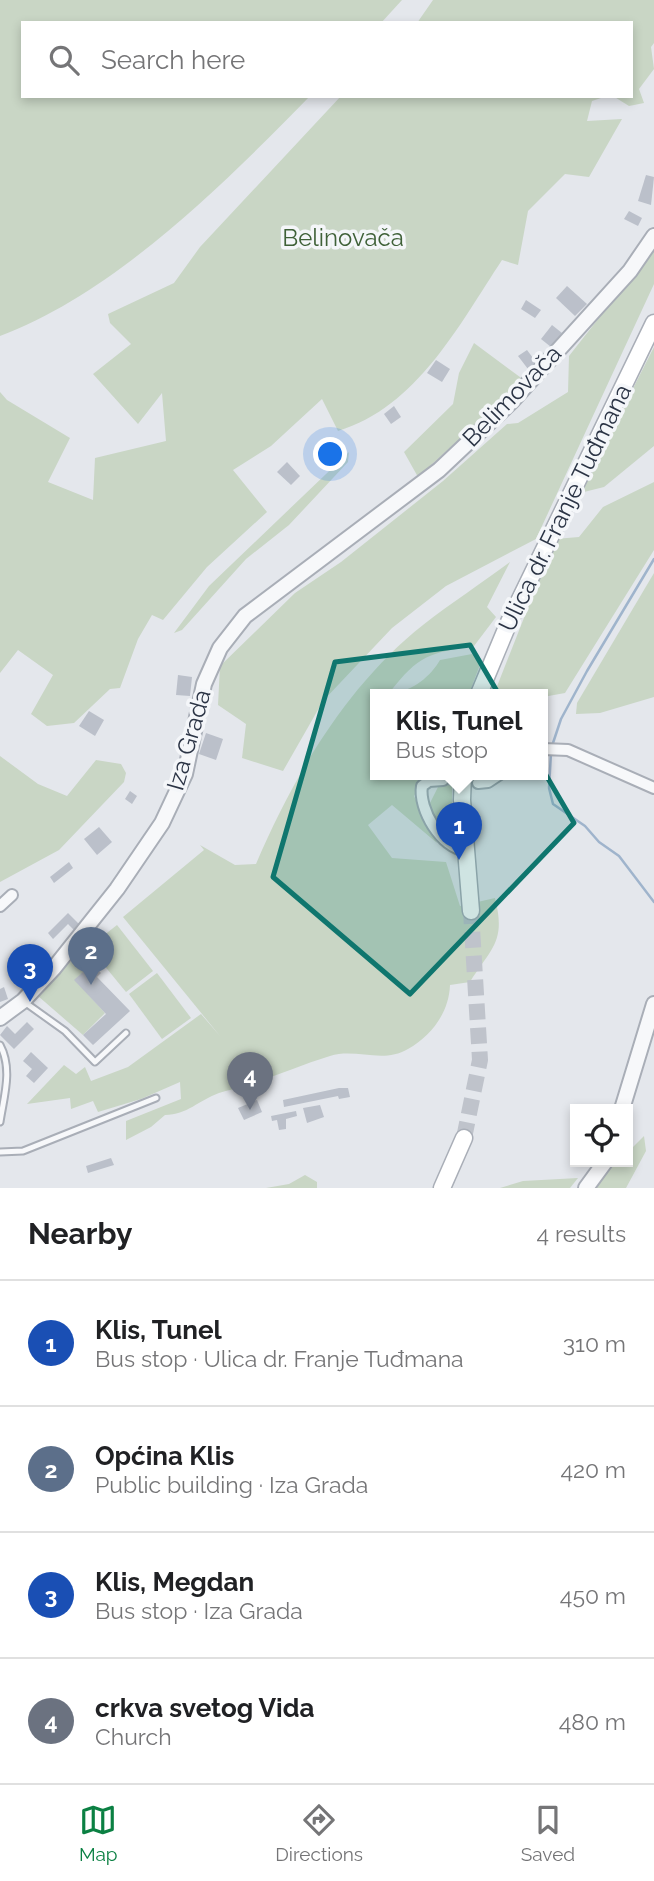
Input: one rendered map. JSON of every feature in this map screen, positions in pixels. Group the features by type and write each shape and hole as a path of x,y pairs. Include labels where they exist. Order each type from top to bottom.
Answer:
{"main road":[{"name":"Ulica dr. Franje Tuđmana","path":"481,689 514,612 654,323"},
{"path":"463,780 465,850 471,911"},
{"path":"442,1188 464,1138"}],"street":[{"name":"Belimovača","path":"351,536 439,470 512,401 630,271 654,236"},
{"name":"Iza Grada","path":"0,1018 23,1001 117,889 162,823 185,774 204,684 220,648 245,616 351,536"},
{"path":"548,749 568,750 654,788"},
{"path":"443,780 429,781 422,786 423,803 446,843 452,848 465,850"},
{"path":"478,783 491,780"},
{"path":"0,905 12,895"},
{"path":"623,1104 653,1005"},
{"path":"586,1188 601,1167"}],"lane":[{"path":"23,1001 65,1031 95,1062 126,1033"},
{"path":"0,1045 6,1057 7,1070 0,1122"},
{"path":"0,1152 23,1151 156,1098"}],"highlighted area":[{"path":"470,645 574,823 410,994 273,877 335,662"}],"green space":[{"path":"0,0 402,0 383,21 21,21 21,98 308,98 205,199 126,264 85,293 43,317 0,336"},
{"path":"433,0 654,0 654,43 651,47 654,69 639,89 644,103 629,106 616,98 633,98 633,21 418,21"},
{"name":"Belinovača","path":"339,98 601,98 592,101 587,121 622,119 589,177 565,174 528,211 518,265 502,260 434,361 391,403 366,419 338,431 322,399 271,446 233,470 267,512 207,567 163,620 152,615 138,639 120,688 110,689 74,723 47,726 31,714 53,675 18,650 0,673 0,392 7,400 70,438 48,482 93,500 95,458 166,441 162,393 138,424 93,374 131,344 110,323 108,314 174,283 200,247"},
{"path":"654,248 654,284 536,539 446,586 392,628 323,701 283,771 242,758 246,724 218,705 220,666 295,593 341,562 443,481 507,424 518,423 568,392 569,356"},
{"path":"474,343 524,380 418,477 404,452 453,404 459,373"},
{"path":"654,347 654,446 604,487 580,493"},
{"path":"349,452 348,462 289,525 246,559 182,630 174,633 209,586"},
{"path":"654,482 654,550 565,693 548,696 548,689 496,689 555,539 579,537 603,507"},
{"path":"510,562 487,607 496,617 474,646 426,658 409,670 393,689 370,689 370,780 438,780 420,785 414,796 437,843 392,805 368,825 392,858 446,862 460,906 495,898 499,925 495,943 470,982 450,985 446,1005 437,1023 416,1044 399,1053 379,1056 330,1056 250,1085 219,1093 186,1110 165,1115 151,1127 126,1140 126,1121 181,1099 180,1082 141,1099 98,1112 93,1101 71,1109 70,1098 27,1104 64,1065 76,1074 85,1067 91,1081 128,1067 201,1014 220,1036 123,917 204,850 200,845 235,865 256,864 287,798 325,734 370,675 423,625"},
{"path":"654,573 654,697 600,713 576,714 577,703"},
{"path":"472,654 481,662 471,689 407,689 419,683 440,660"},
{"path":"0,756 38,784 67,796 96,760 121,764 126,773 124,782 59,850 0,882"},
{"path":"442,780 452,780 452,839 428,807"},
{"path":"117,925 153,971 126,992 89,947"},
{"path":"79,953 92,964 75,980 105,1013 83,1035 38,996"},
{"path":"157,973 191,1018 162,1039 129,994"},
{"path":"644,1136 646,1151 626,1188 593,1188 612,1167 633,1167 633,1147"},
{"path":"305,1175 317,1182 317,1188 266,1188 289,1184"},
{"path":"578,1178 570,1188 500,1188 523,1181"}],"building":[{"path":"646,175 654,177 651,205 638,201"},
{"path":"629,211 642,218 638,226 624,219"},
{"path":"567,286 587,304 575,316 556,298"},
{"path":"526,300 541,310 535,318 521,309"},
{"path":"552,325 562,333 551,347 541,339"},
{"path":"527,350 536,362 528,369 518,356"},
{"path":"436,360 450,369 442,382 427,373"},
{"path":"394,406 401,417 391,424 384,414"},
{"path":"287,462 300,476 291,485 277,472"},
{"path":"178,675 192,677 190,696 176,695"},
{"path":"89,711 104,720 95,736 79,726"},
{"path":"206,733 223,739 216,760 199,754"},
{"path":"130,791 137,796 132,804 125,799"},
{"path":"99,827 112,842 97,855 84,839"},
{"path":"69,862 73,868 54,883 50,877"},
{"path":"68,913 82,927 77,933 68,924 53,939 48,933"},
{"path":"92,964 101,973 97,977 130,1011 93,1045 83,1035 106,1014 74,980"},
{"path":"4,987 8,999 0,1002 0,989"},
{"path":"27,1022 34,1029 14,1049 0,1035 7,1026 15,1034"},
{"path":"31,1052 48,1068 34,1083 26,1076 32,1069 23,1061"},
{"path":"348,1088 350,1097 339,1099 338,1096 284,1107 283,1100"},
{"path":"257,1100 262,1112 244,1120 238,1108"},
{"path":"320,1105 324,1117 307,1123 303,1108"},
{"path":"296,1111 297,1116 286,1119 286,1129 279,1130 277,1120 272,1121 271,1116"},
{"path":"111,1158 114,1165 88,1173 86,1166"}],"waterway":[{"path":"552,746 561,719 587,671 654,559"},
{"path":"551,753 549,788 553,804 585,826 599,842 619,856 654,902"}],"tunnel":[{"path":"443,780 478,783"},
{"path":"464,1138 480,1060 471,911"}],"place":[{"name":"Klis, Tunel","path":"459,860"},
{"name":"Općina Klis","path":"91,985"},
{"name":"Klis, Megdan","path":"30,1002"},
{"name":"crkva svetog Vida","path":"250,1110"}]}
